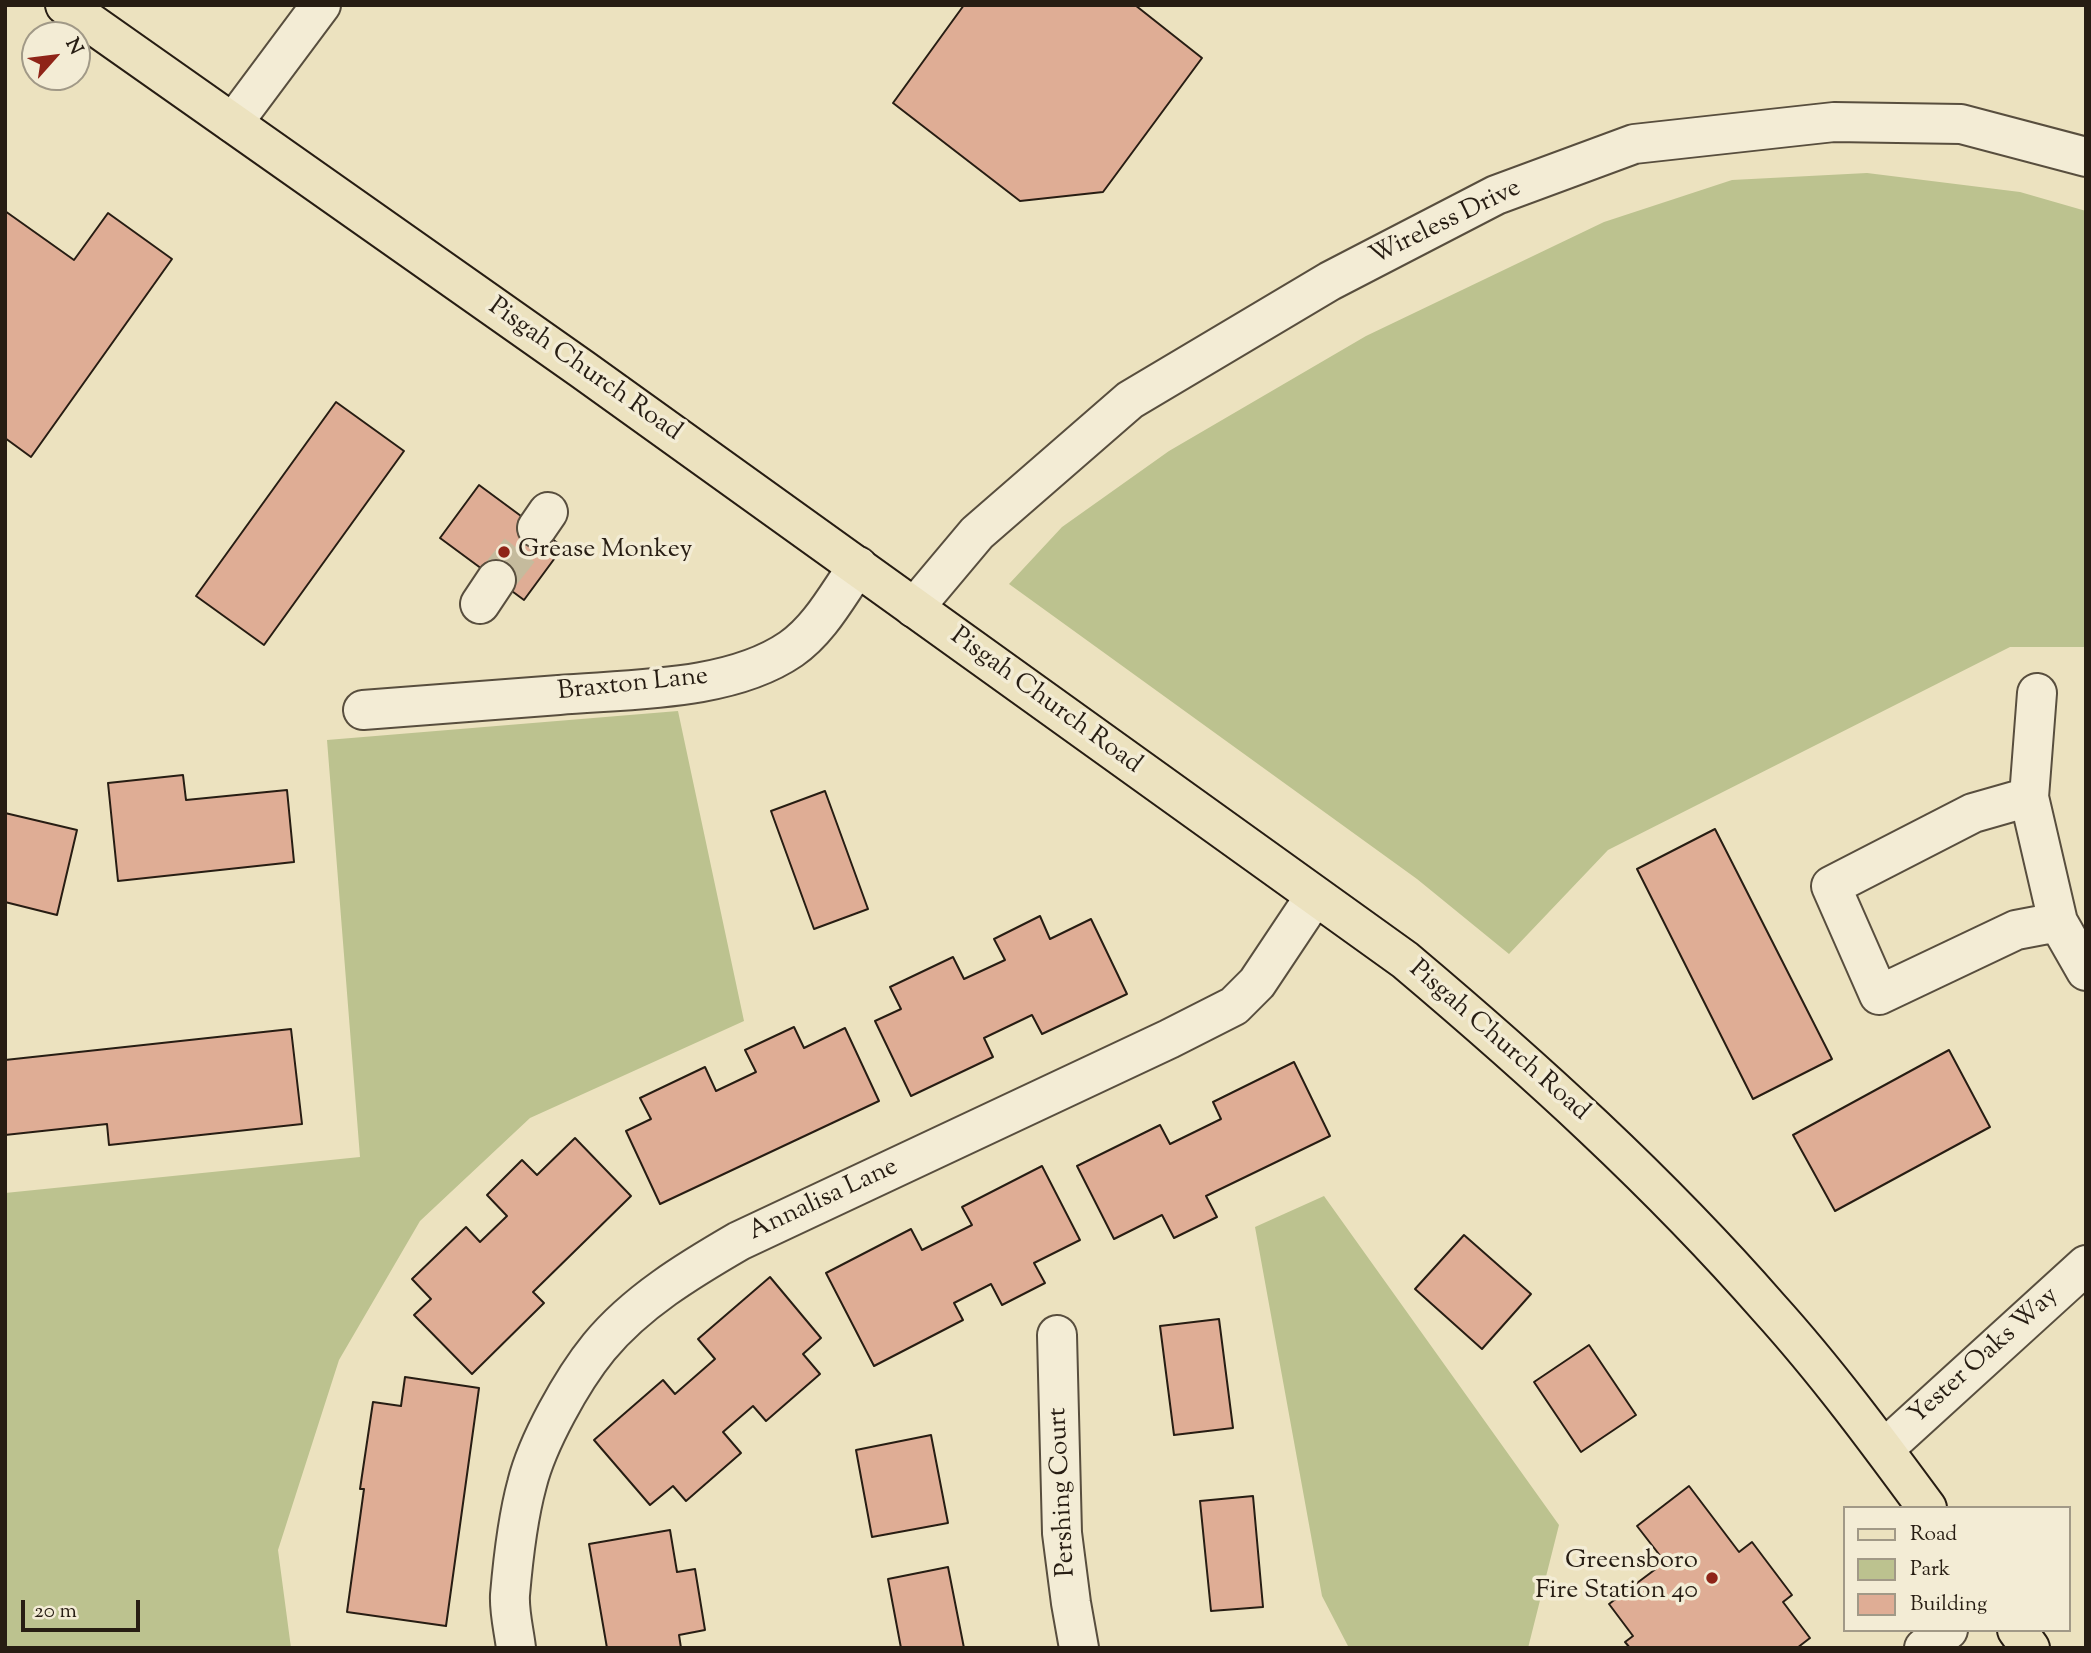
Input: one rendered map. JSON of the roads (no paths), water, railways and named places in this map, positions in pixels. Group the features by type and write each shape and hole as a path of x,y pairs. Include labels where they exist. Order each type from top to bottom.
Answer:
{"main road":[{"name":"Pisgah Church Road","path":"65,5 858,566 1405,960 1490,1031 1589,1122 1682,1215 1770,1308 1884,1449 1926,1506"},
{"path":"2018,1632 2030,1648"}],"street":[{"path":"233,123 321,5"},
{"name":"Wireless Drive","path":"914,608 977,533 1130,400 1330,281 1496,195 1634,144 1834,121 1961,124 2086,157"},
{"name":"Braxton Lane","path":"363,710 661,687 713,679 759,666 792,648 815,627 858,566"},
{"path":"2037,693 2029,797 2058,922 2086,971"},
{"path":"2029,797 1973,813 1830,886 1879,995 2016,930 2058,922"},
{"name":"Annalisa Lane","path":"516,1648 510,1597 527,1482 546,1435 571,1386 600,1346 638,1308 684,1273 739,1241 1170,1039 1234,1006 1256,983 1315,896"},
{"name":"Yester Oaks Way","path":"1884,1449 2086,1265"},
{"name":"Pershing Court","path":"1056,1335 1062,1532 1079,1648"},
{"path":"1924,1648 1945,1632"}],"tunnel":[{"path":"496,580 537,528"}],"place":[{"name":"Grease Monkey","path":"504,552"},
{"name":"Greensboro Fire Station 40","path":"1712,1578"}]}
